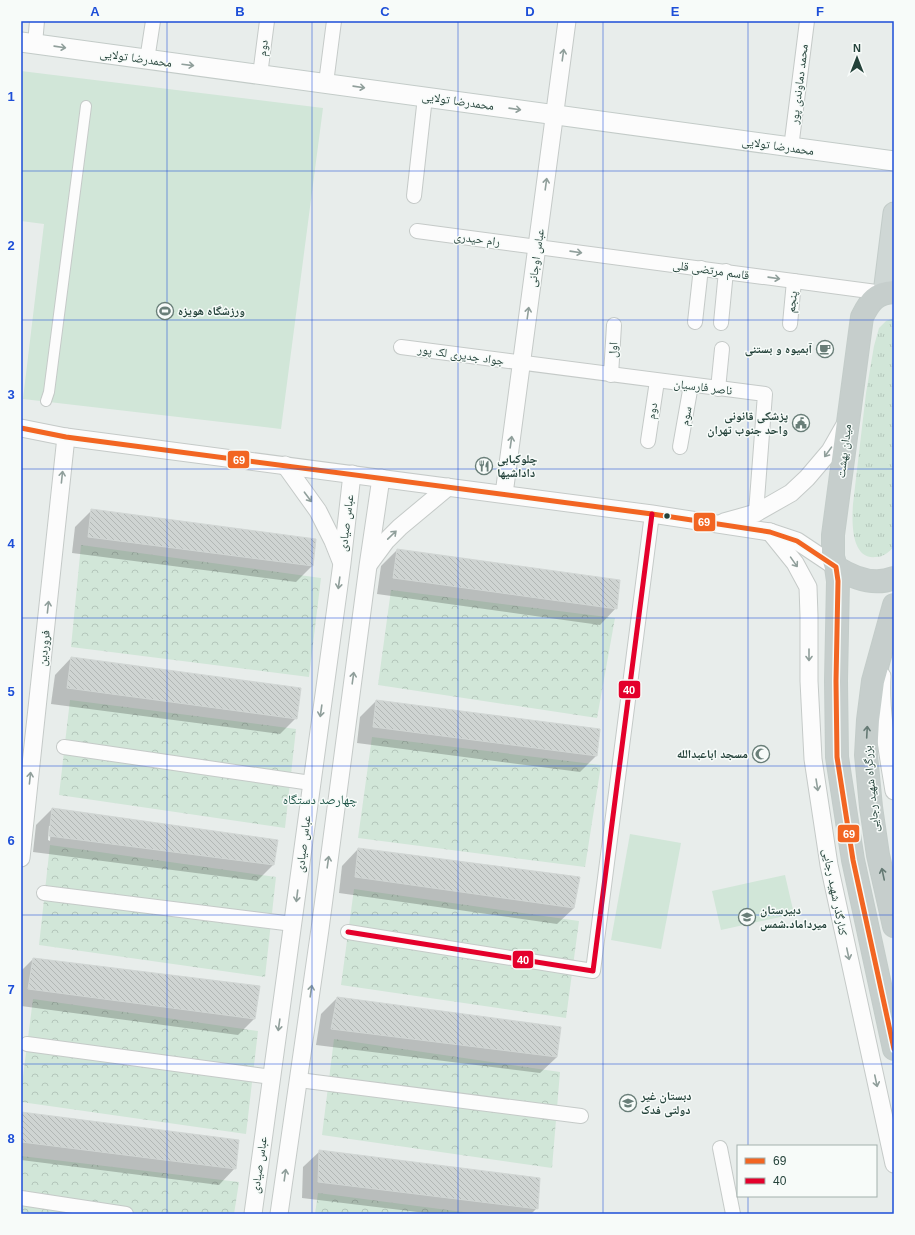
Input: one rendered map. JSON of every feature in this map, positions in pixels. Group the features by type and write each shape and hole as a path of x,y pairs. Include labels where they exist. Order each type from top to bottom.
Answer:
{"highway":[{"name":"میدان بهشت","path":"836,567 833,557 833,535 862,316 871,301 889,292"},
{"path":"836,567 846,574 865,580 877,582 887,581 894,578"},
{"path":"836,567 838,581 836,681 837,757 853,860 894,1049"},
{"path":"837,624 850,596 858,591 870,590 880,593 892,611"},
{"name":"بزرگراه شهید رجایی","path":"892,611 873,681 868,720 866,755 871,807 878,855 894,926"}],"main road":[{"name":"محمدرضا تولایی","path":"28,43 894,161"},
{"path":"889,292 894,213"}],"street":[{"path":"28,43 37,21"},
{"path":"148,60 153,21"},
{"name":"دوم","path":"260,74 267,21"},
{"path":"326,83 334,21"},
{"name":"عباس اوجانی","path":"504,494 567,21"},
{"name":"محمد دماوندی پور","path":"791,148 807,21"},
{"path":"414,196 425,97"},
{"path":"46,401 49,392 86,106"},
{"name":"رام حیدری","path":"417,231 537,246"},
{"name":"قاسم مرتضی قلی","path":"537,246 794,281 889,292"},
{"path":"695,322 701,268"},
{"path":"721,323 726,272"},
{"name":"پنجم","path":"790,324 794,281"},
{"name":"اول","path":"611,375 614,325"},
{"name":"جواد جدیری لک پور","path":"401,347 522,363"},
{"path":"718,389 722,349"},
{"name":"ناصر فارسیان","path":"522,363 766,394 756,514"},
{"name":"دوم","path":"648,441 657,381"},
{"name":"سوم","path":"680,447 691,385"},
{"path":"717,524 756,514 791,493 807,478 830,451 848,419"},
{"path":"21,428 66,437 504,494 770,532 797,541 836,567"},
{"path":"21,437 66,437"},
{"name":"فروردین","path":"21,858 66,437"},
{"path":"284,465 318,511 342,563"},
{"name":"عباس صیادی","path":"253,1214 342,563 352,474"},
{"path":"280,1214 381,478"},
{"path":"368,566 390,536 448,487"},
{"path":"348,932 593,971 652,514"},
{"name":"کنارگذر شهید رجایی","path":"770,532 796,563 808,587 809,681 813,759 828,857 894,1164"},
{"path":"884,643 881,693 888,756 894,791"},
{"path":"64,747 311,783"},
{"path":"44,893 293,924"},
{"path":"27,1044 272,1078"},
{"path":"299,1080 581,1116"},
{"path":"720,1148 733,1214"},
{"path":"21,1198 126,1214"}],"green space":[{"name":"ورزشگاه هویزه","path":"21,71 323,108 281,429 23,399 44,224 21,221"},
{"path":"894,318 894,546 886,554 876,557 868,556 861,552 857,546 853,528 853,504 866,393 874,346 879,328 886,321"},
{"path":"81,545 321,578 309,677 71,647"},
{"path":"391,590 615,618 597,718 378,685"},
{"path":"70,700 296,729 285,828 59,795"},
{"path":"372,737 601,765 585,867 358,838"},
{"path":"630,834 681,843 661,949 611,940"},
{"path":"50,845 276,877 265,977 39,945"},
{"path":"785,875 794,914 721,930 712,891"},
{"path":"354,889 579,921 566,1018 341,985"},
{"path":"33,999 258,1031 246,1134 21,1102"},
{"path":"334,1039 560,1072 552,1168 322,1135"},
{"path":"21,1156 239,1182 234,1214 21,1214"},
{"path":"318,1193 478,1214 315,1214"}],"building":[{"path":"91,509 316,539 313,566 88,537"},
{"path":"397,549 620,580 617,609 393,578"},
{"path":"71,657 301,688 297,719 67,688"},
{"path":"376,700 600,729 597,756 373,727"},
{"path":"52,808 278,840 274,865 49,836"},
{"path":"358,848 580,877 574,908 355,877"},
{"path":"33,958 260,986 255,1019 28,989"},
{"path":"337,997 561,1027 557,1057 331,1029"},
{"path":"21,1112 239,1140 236,1169 21,1142"},
{"path":"319,1150 540,1178 538,1209 318,1182"}],"transit line":[{"name":"69","path":"21,428 66,437 652,514 770,532 797,541 836,567 838,581 836,681 837,757 853,860 894,1049"},
{"name":"40","path":"348,932 593,971 652,514"}],"place":[{"name":"ورزشگاه هویزه","path":"165,311"},
{"name":"آبمیوه و بستنی","path":"825,349"},
{"name":"پزشکی قانونی واحد جنوب تهران","path":"801,423"},
{"name":"چلوکبابی داداشیها","path":"484,466"},
{"name":"مسجد اباعبدالله","path":"761,754"},
{"name":"دبیرستان میرداماد.شمس","path":"747,917"},
{"name":"دبستان غیر دولتی فدک","path":"628,1103"}],"district":[{"name":"چهارصد دستگاه","path":"320,799"}]}
